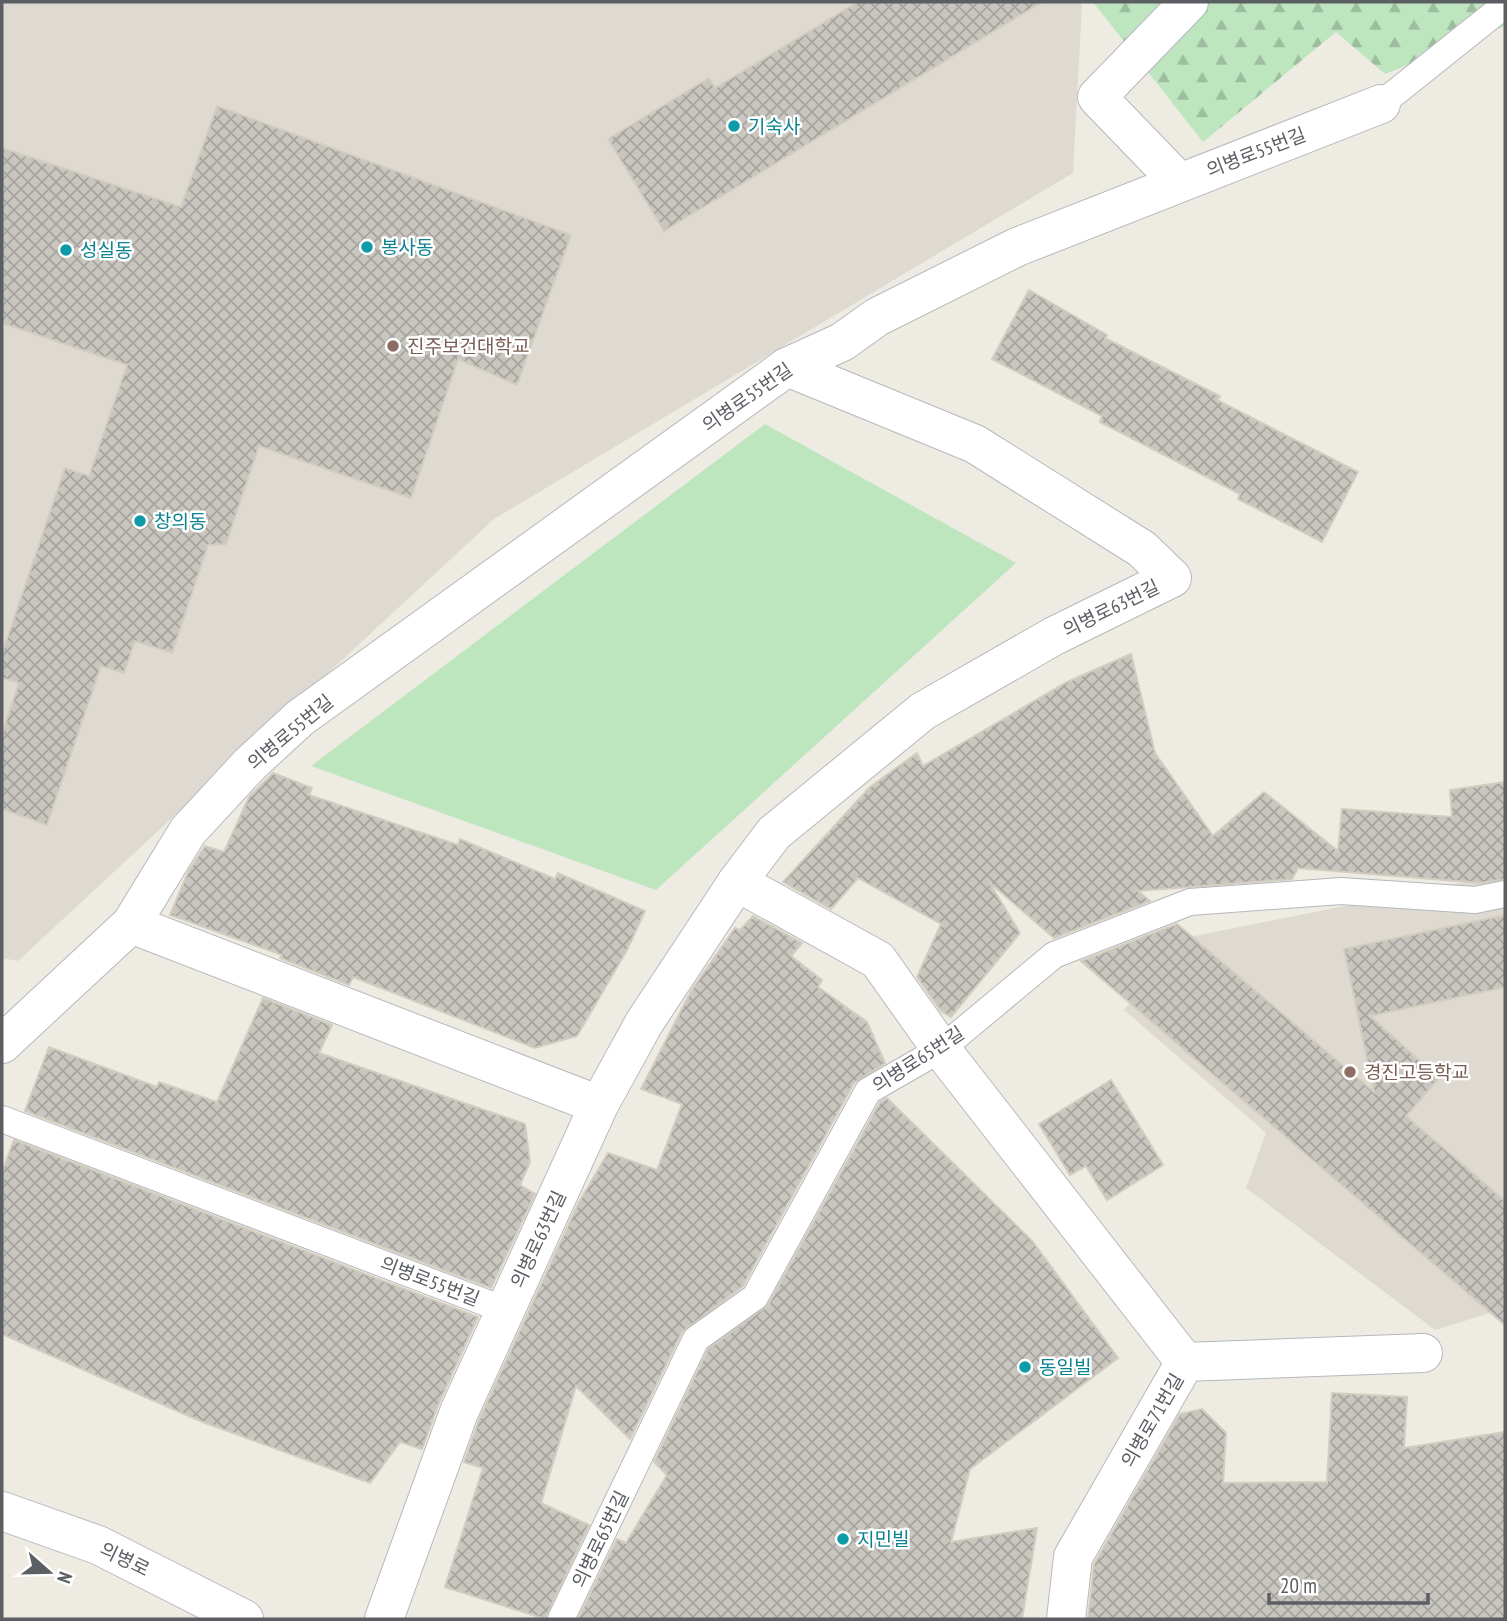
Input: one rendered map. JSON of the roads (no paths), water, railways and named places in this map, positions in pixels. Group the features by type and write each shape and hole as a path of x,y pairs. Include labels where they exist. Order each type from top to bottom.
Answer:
{"street":[{"path":"1178,182 1097,97 1189,2"},
{"name":"의병로55번길","path":"2,1044 131,923 188,831 250,764 300,718 787,367 842,342 877,317 1017,247 1381,104"},
{"name":"의병로63번길","path":"384,1619 459,1412 599,1105 644,1023 737,882 774,833 923,711 1054,636 1172,578 1142,549 975,444 787,367"},
{"path":"737,882 878,960 942,1049 1185,1362"},
{"path":"131,923 599,1105"},
{"name":"의병로71번길","path":"1066,1619 1073,1557 1185,1362 1423,1353"},
{"name":"의병로","path":"2,1511 98,1545 244,1619"}],"lane":[{"name":"의병로55번길","path":"1381,104 1505,5"},
{"name":"의병로65번길","path":"561,1619 696,1339 755,1297 867,1091 942,1049 1054,955 1190,902 1341,891 1475,900 1505,894"},
{"name":"의병로55번길","path":"2,1119 505,1310"}],"place":[{"name":"기숙사","path":"734,126"},
{"name":"봉사동","path":"367,247"},
{"name":"성실동","path":"66,250"},
{"name":"진주보건대학교","path":"393,346"},
{"name":"창의동","path":"140,521"},
{"name":"경진고등학교","path":"1350,1072"},
{"name":"동일빌","path":"1025,1367"},
{"name":"지민빌","path":"843,1539"}]}
